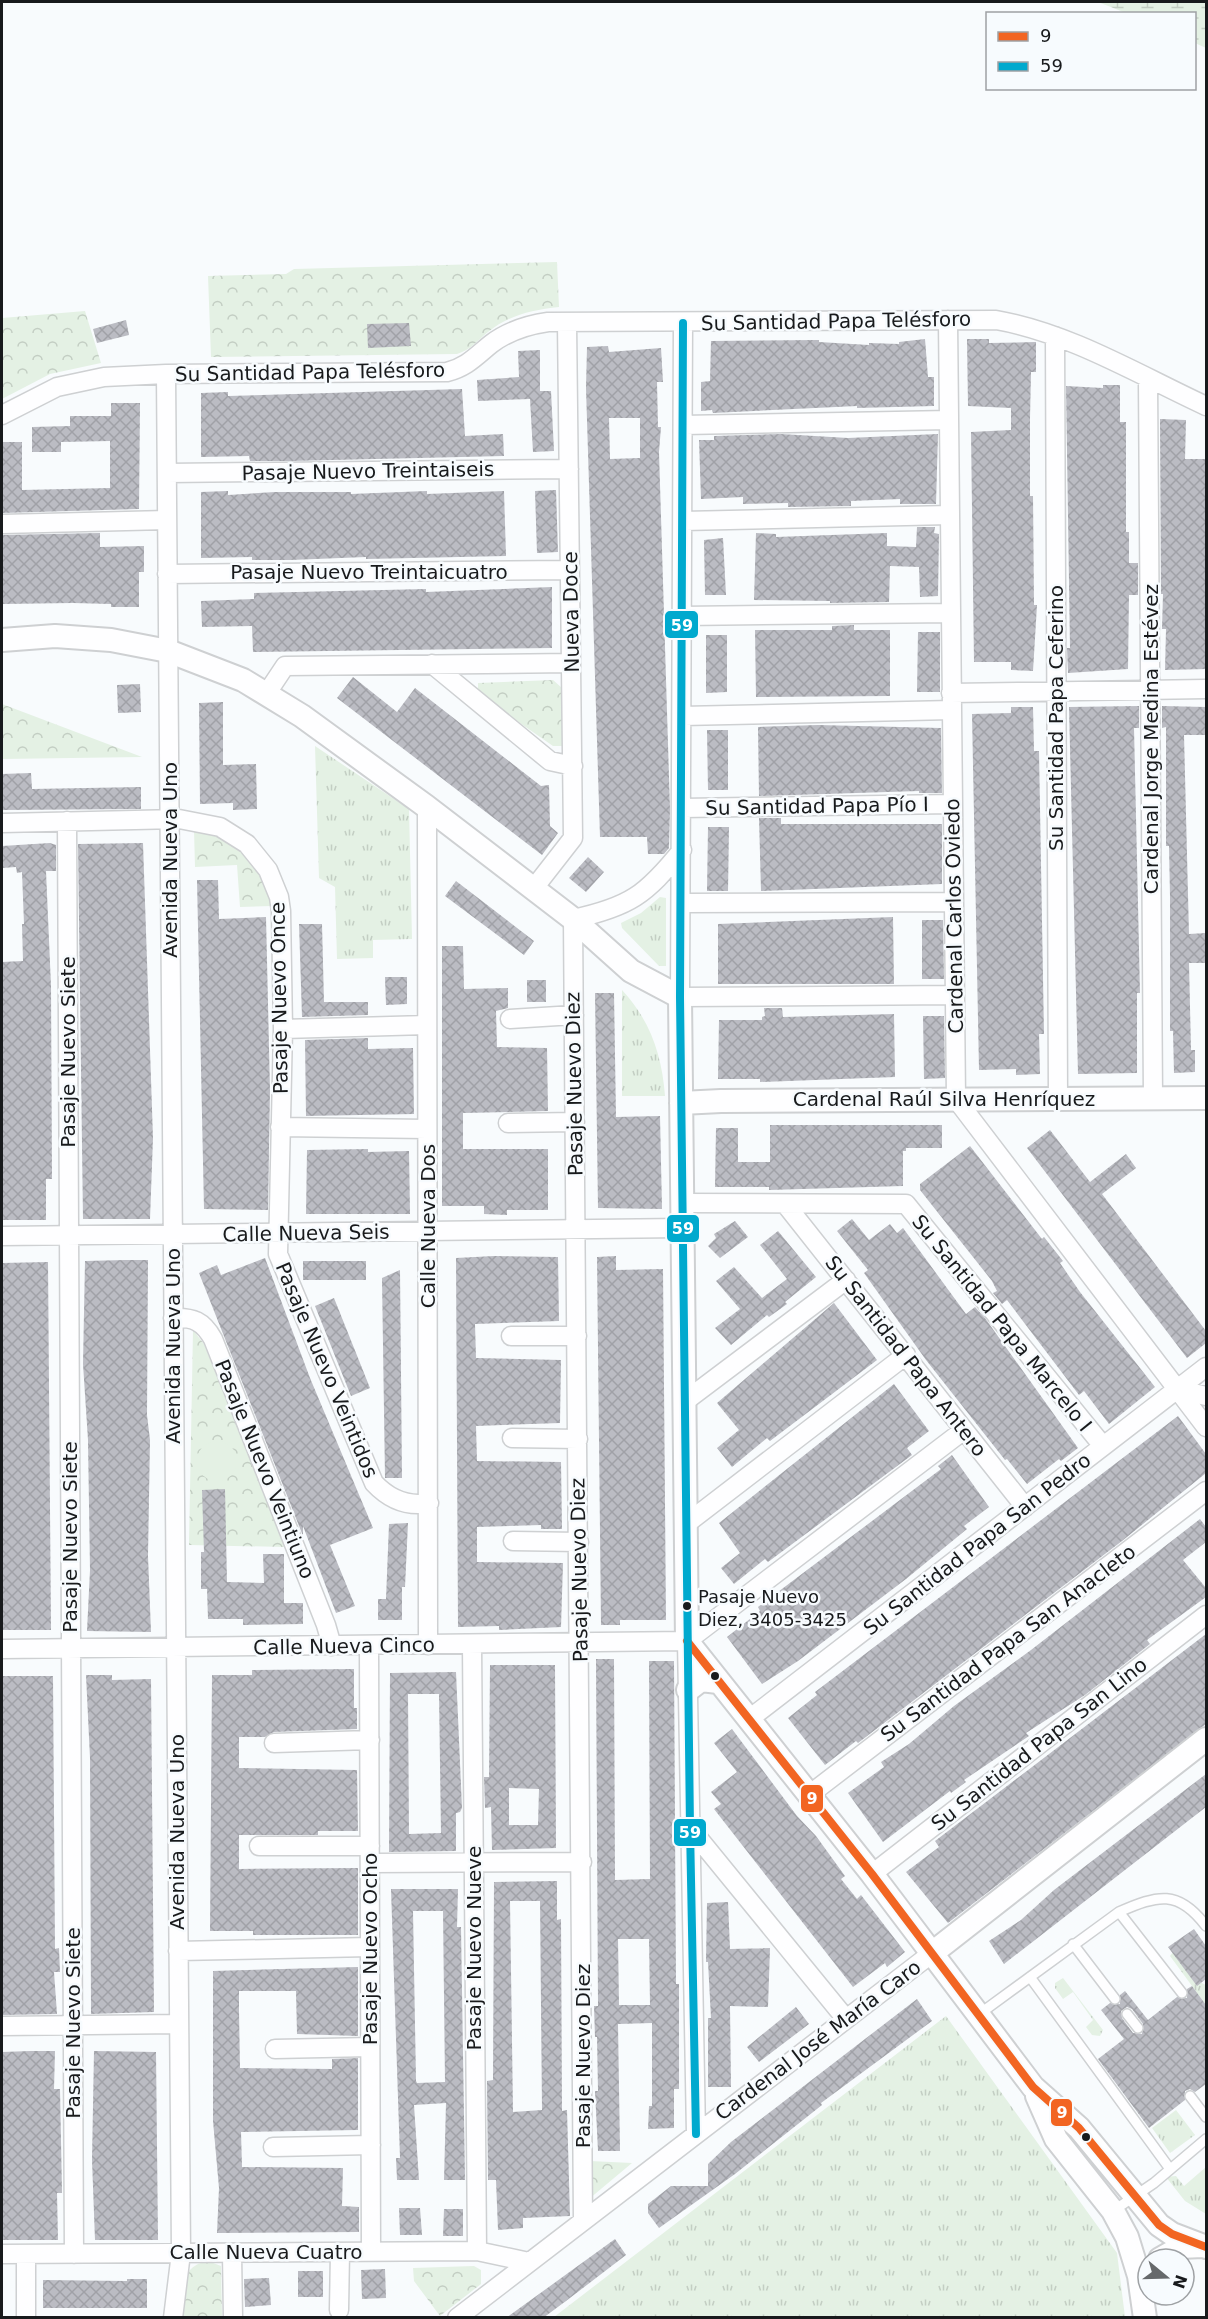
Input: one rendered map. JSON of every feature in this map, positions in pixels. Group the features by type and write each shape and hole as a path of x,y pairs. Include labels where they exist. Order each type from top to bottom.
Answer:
{"street":[{"name":"Cardenal Carlos Oviedo","path":"948,320 956,1099"},
{"name":"Su Santidad Papa Telésforo","path":"2,415 39,394 80,381 166,374 447,372 467,365 491,343 518,328 548,322 996,320 1055,336 1206,406"},
{"path":"683,322 680,997 687,1641 696,2134"},
{"name":"Nueva Doce","path":"534,888 573,838 567,323"},
{"name":"Su Santidad Papa Ceferino","path":"1055,336 1058,1099"},
{"name":"Avenida Nueva Uno","path":"166,374 181,2253 173,2318"},
{"name":"Cardenal Jorge Medina Estévez","path":"1148,380 1153,1098"},
{"path":"683,425 949,420"},
{"name":"Pasaje Nuevo Treintaiseis","path":"167,473 569,469"},
{"path":"683,521 950,515"},
{"path":"2,524 167,520"},
{"name":"Pasaje Nuevo Treintaicuatro","path":"167,573 570,570"},
{"path":"682,616 951,613"},
{"path":"2,640 83,637 168,651 219,669 267,693 427,807 534,888 573,919 631,971 680,997 955,995"},
{"path":"267,693 285,666 572,663"},
{"path":"432,664 550,761 573,766"},
{"path":"682,716 952,702 1056,691 1206,689"},
{"name":"Su Santidad Papa Pío I","path":"682,808 953,804"},
{"name":"Calle Nueva Dos","path":"427,807 428,1645"},
{"name":"Pasaje Nuevo Once","path":"2,823 197,820 220,827 247,844 268,870 282,911 283,1029 277,1233"},
{"name":"Pasaje Nuevo Siete","path":"67,821 74,2254"},
{"path":"573,919 610,911 633,899 659,879 682,850"},
{"path":"682,903 954,902"},
{"name":"Pasaje Nuevo Diez","path":"573,919 583,2221"},
{"path":"510,1019 574,1015"},
{"path":"283,1029 427,1025"},
{"name":"Cardenal Raúl Silva Henríquez","path":"681,1103 1206,1098"},
{"path":"956,1099 1206,1427"},
{"path":"508,1123 575,1122"},
{"path":"280,1127 427,1129"},
{"name":"Su Santidad Papa Marcelo I","path":"682,1203 906,1204 1103,1446"},
{"name":"Su Santidad Papa Antero","path":"786,1205 1025,1507"},
{"name":"Calle Nueva Seis","path":"2,1236 682,1228"},
{"name":"Pasaje Nuevo Veintidos","path":"277,1233 278,1254 374,1483 386,1494 402,1502 429,1503"},
{"path":"684,1402 846,1280"},
{"name":"Pasaje Nuevo Veintiuno","path":"173,1318 189,1318 199,1321 213,1339 322,1614 332,1646"},
{"path":"511,1336 577,1336"},
{"path":"686,1524 906,1354"},
{"name":"Su Santidad Papa San Pedro","path":"748,1720 1206,1367"},
{"path":"1177,1389 1206,1396"},
{"path":"687,1641 964,1430"},
{"path":"512,1438 578,1439"},
{"name":"Su Santidad Papa San Anacleto","path":"809,1795 1206,1491"},
{"path":"513,1541 579,1542"},
{"name":"Su Santidad Papa San Lino","path":"872,1874 1206,1615"},
{"path":"687,1641 872,1874 1033,2087 1078,2128 1133,2196 1165,2229 1205,2246"},
{"name":"Calle Nueva Cinco","path":"2,1648 687,1641"},
{"name":"Pasaje Nuevo Nueve","path":"472,1644 477,2251"},
{"name":"Pasaje Nuevo Ocho","path":"369,1646 371,2252"},
{"path":"688,1690 701,1680 718,1682"},
{"name":"Cardenal José María Caro","path":"457,2318 931,1954 1206,1739"},
{"path":"274,1743 370,1740"},
{"path":"690,1828 846,2019"},
{"path":"260,1846 474,1863 582,1862"},
{"path":"178,1951 370,1947"},
{"path":"2,2026 178,2024"},
{"path":"275,2049 370,2048"},
{"path":"1033,2087 1056,2139 1113,2211 1135,2256 1143,2308"},
{"path":"273,2147 371,2145"},
{"path":"1181,2247 1205,2246"},
{"name":"Calle Nueva Cuatro","path":"2,2254 477,2251 529,2262"},
{"path":"339,2310 340,2252"},
{"path":"232,2253 233,2318"},
{"path":"26,2254 26,2318"}],"lane":[{"path":"978,2015 1119,1912 1145,1900 1171,1899 1188,1906 1206,1926"},
{"path":"1119,1912 1182,1993"},
{"path":"1073,1944 1115,1999"},
{"path":"1030,1977 1170,2169"},
{"path":"1126,2014 1138,2028"},
{"path":"1190,2096 1206,2117"},
{"path":"1113,2211 1206,2139"}],"green space":[{"path":"1098,2 1206,2 1206,48 1196,43 1196,12 1123,12"},
{"path":"557,262 559,307 513,317 496,326 470,348 457,354 211,357 208,276 286,274 294,269"},
{"path":"85,311 101,363 50,374 2,399 2,318"},
{"path":"553,680 562,688 563,746 553,746 478,694 478,683"},
{"path":"2,704 142,757 2,759"},
{"path":"315,746 409,809 412,939 373,940 373,958 337,959 335,887 319,878"},
{"path":"194,830 224,840 246,855 261,877 272,906 240,907 237,865 195,867"},
{"path":"660,897 666,898 666,966 659,966 622,928 621,923 641,913"},
{"path":"622,990 640,1013 653,1039 661,1066 665,1096 622,1096"},
{"path":"193,1330 204,1344 285,1547 189,1545"},
{"path":"217,1441 225,1442 231,1447 236,1453 236,1469 231,1475 225,1480 217,1481 209,1480 203,1475 198,1469 197,1461 198,1453 203,1447 209,1442"},
{"path":"1174,1951 1195,1980 1206,1985 1206,2005 1170,1956"},
{"path":"1063,1978 1103,2030 1100,2036 1092,2035 1086,2027 1093,2020 1073,1992 1063,1999 1055,1988 1055,1983"},
{"path":"946,2016 1117,2253 1125,2317 554,2317"},
{"path":"1176,2110 1195,2135 1170,2153 1152,2128"},
{"path":"590,2161 632,2163 589,2199"},
{"path":"1206,2167 1206,2214 1185,2201 1166,2177 1176,2176 1184,2186"},
{"path":"208,2261 221,2266 222,2317 177,2318 183,2282 191,2268"},
{"path":"474,2266 481,2270 481,2284 440,2316 414,2281 413,2268"}],"building":[{"path":"126,320 129,335 97,343 93,329"},
{"path":"409,323 411,346 368,348 367,324"},
{"path":"925,339 928,377 934,377 934,406 857,408 857,406 713,413 712,410 701,411 701,382 710,381 711,341 819,340 819,342 869,345 869,343 899,344 899,342"},
{"path":"967,339 989,339 989,343 1036,342 1036,372 1031,372 1030,418 1034,605 1037,605 1033,671 1011,670 1011,662 974,662 971,432 1011,430 1011,408 968,406"},
{"path":"608,346 609,352 661,348 663,382 657,382 658,427 661,427 659,452 670,809 669,848 664,854 648,854 647,837 600,837 586,388 587,347","holes":["609,418 640,418 640,458 610,459"]},
{"path":"540,350 540,391 551,391 554,451 533,452 530,399 478,401 477,380 519,377 518,351"},
{"path":"1103,385 1120,385 1120,422 1126,422 1126,532 1129,532 1129,563 1138,563 1138,595 1129,595 1128,669 1068,673 1067,648 1070,648 1066,386 1103,388"},
{"path":"462,389 465,436 503,434 504,456 290,461 250,461 249,456 201,457 201,393 228,392 228,396"},
{"path":"111,403 140,403 139,509 2,513 2,442 22,442 22,490 110,488 110,441 61,442 61,452 32,452 32,427 70,426 70,416 111,416"},
{"path":"1160,419 1186,420 1185,459 1206,459 1206,669 1165,670 1166,629 1162,629 1163,594 1161,594"},
{"path":"781,434 848,438 938,434 936,504 900,504 900,499 851,501 851,506 788,507 788,503 743,504 743,497 701,499 699,440 714,440 714,436"},
{"path":"556,490 558,552 537,553 535,491"},
{"path":"228,491 228,495 275,492 351,492 351,494 427,491 427,494 504,491 506,556 290,560 252,560 252,557 201,558 201,492"},
{"path":"917,527 935,527 934,533 939,534 938,596 920,597 919,567 890,566 889,602 830,603 830,601 754,600 756,533 776,534 776,537 887,533 887,546 916,547"},
{"path":"100,533 100,547 144,546 144,572 139,572 139,607 73,603 2,604 2,535"},
{"path":"723,538 726,595 705,595 704,540"},
{"path":"552,587 552,648 253,652 252,626 202,627 201,601 254,599 254,593 426,589 426,592"},
{"path":"854,625 854,630 890,630 890,696 756,697 755,630 832,630 832,626"},
{"path":"918,632 940,632 940,692 917,692"},
{"path":"706,635 727,635 727,692 706,693"},
{"path":"353,677 397,712 415,688 541,786 549,785 550,826 558,833 542,855 337,698"},
{"path":"140,684 141,712 118,713 117,685"},
{"path":"223,702 223,765 256,764 257,809 233,810 233,803 200,804 199,703"},
{"path":"1139,706 1139,728 1134,728 1140,993 1137,993 1137,1073 1078,1074 1069,707"},
{"path":"1162,706 1206,707 1206,735 1184,735 1189,934 1206,933 1206,963 1189,963 1191,1050 1195,1050 1195,1072 1174,1073 1173,1031 1170,1031 1169,846 1166,846 1166,727 1162,728"},
{"path":"1011,707 1033,707 1034,751 1039,751 1044,1034 1039,1034 1040,1074 1016,1075 1016,1069 979,1070 972,714 1011,713"},
{"path":"818,725 941,728 942,793 919,793 919,791 759,796 758,727"},
{"path":"707,730 728,730 728,790 708,790"},
{"path":"31,773 32,789 141,787 141,809 2,810 2,774"},
{"path":"759,818 781,818 781,824 942,824 942,884 761,891"},
{"path":"708,827 729,827 728,891 707,891"},
{"path":"50,843 56,845 56,871 46,871 51,986 52,1179 46,1179 46,1220 2,1220 2,962 23,961 22,924 24,924 22,872 17,873 16,867 2,868 2,846"},
{"path":"143,843 153,1138 150,1219 83,1219 78,844"},
{"path":"588,857 604,872 586,892 569,878"},
{"path":"197,880 218,880 219,919 266,917 270,1090 268,1210 204,1209"},
{"path":"456,881 534,941 524,955 445,896"},
{"path":"893,917 894,984 718,984 718,924"},
{"path":"922,920 943,920 944,979 922,979"},
{"path":"299,924 322,924 324,1002 368,1002 368,1015 302,1017"},
{"path":"442,946 463,946 464,989 508,988 508,1008 496,1011 497,1047 547,1048 548,1111 463,1113 463,1149 548,1149 548,1210 507,1210 507,1215 484,1214 484,1206 442,1206"},
{"path":"385,977 407,977 407,1004 386,1005"},
{"path":"527,980 546,980 546,1002 527,1002"},
{"path":"595,993 614,993 616,1117 660,1116 662,1209 598,1208"},
{"path":"764,1008 782,1008 783,1017 894,1014 895,1077 760,1082 760,1079 718,1079 719,1020 762,1020 765,1016"},
{"path":"923,1016 944,1016 945,1078 924,1079"},
{"path":"368,1038 368,1049 413,1048 414,1114 306,1116 305,1040"},
{"path":"770,1125 942,1125 942,1148 906,1148 906,1151 903,1151 903,1186 769,1190 769,1187 715,1187 716,1128 738,1128 738,1162 770,1162"},
{"path":"1050,1130 1090,1182 1126,1154 1136,1168 1102,1194 1206,1331 1206,1343 1187,1358 1027,1148"},
{"path":"970,1146 1042,1239 1044,1237 1063,1261 1060,1263 1080,1292 1155,1387 1109,1424 1084,1391 1079,1395 1007,1300 1002,1304 993,1293 997,1291 992,1281 920,1190 920,1184"},
{"path":"368,1149 368,1152 409,1151 410,1214 306,1214 307,1150"},
{"path":"852,1219 869,1240 890,1224 897,1233 903,1228 966,1314 975,1307 985,1318 1078,1448 1061,1461 1059,1459 1027,1484 1007,1459 1005,1460 926,1360 864,1273 868,1270 837,1231"},
{"path":"735,1221 748,1237 720,1258 708,1246 716,1238 714,1234"},
{"path":"778,1231 816,1277 785,1302 787,1304 769,1317 767,1315 731,1345 715,1328 740,1309 716,1281 734,1267 762,1298 787,1279 760,1245"},
{"path":"616,1256 616,1270 663,1269 666,1620 620,1620 620,1625 601,1625 597,1257"},
{"path":"558,1257 559,1321 475,1324 476,1358 561,1360 560,1423 476,1426 477,1461 561,1462 562,1529 541,1529 541,1525 477,1527 477,1562 563,1563 561,1627 499,1630 499,1626 458,1627 456,1258"},
{"path":"265,1258 310,1378 373,1528 330,1545 355,1606 336,1613 303,1526 303,1536 199,1273 217,1265 221,1275"},
{"path":"148,1260 147,1415 150,1440 148,1556 151,1632 87,1631 90,1570 88,1440 83,1364 85,1261"},
{"path":"303,1261 366,1261 366,1280 303,1280"},
{"path":"48,1262 51,1630 2,1630 2,1263"},
{"path":"400,1270 402,1478 385,1478 382,1278"},
{"path":"334,1298 370,1388 351,1396 315,1306"},
{"path":"834,1303 877,1360 770,1441 767,1438 732,1467 717,1448 739,1430 717,1403"},
{"path":"894,1384 929,1431 907,1448 912,1455 768,1562 765,1559 734,1584 721,1568 740,1553 719,1523"},
{"path":"1178,1416 1206,1454 1206,1473 1122,1541 858,1743 856,1741 825,1765 788,1718 817,1695 815,1692"},
{"path":"952,1455 989,1507 964,1526 967,1529 906,1579 798,1661 762,1684 727,1637 760,1611 758,1607 941,1469 938,1466"},
{"path":"225,1489 227,1582 264,1583 263,1554 284,1554 284,1603 303,1603 303,1624 243,1625 243,1619 208,1619 207,1589 201,1589 201,1552 204,1552 202,1490"},
{"path":"1200,1519 1206,1527 1206,1542 1183,1560 1206,1588 1206,1597 1147,1640 1150,1644 1085,1695 1026,1733 1029,1736 964,1780 966,1782 951,1793 950,1791 883,1842 848,1793 884,1767 881,1762 909,1744 954,1706 1031,1650"},
{"path":"408,1523 405,1587 402,1587 402,1620 378,1620 378,1599 386,1599 389,1524"},
{"path":"1206,1634 1206,1724 948,1923 906,1872 939,1847 935,1841"},
{"path":"596,1659 614,1659 615,1880 650,1879 649,1661 674,1661 679,2089 674,2089 674,2128 648,2129 649,2106 652,2106 652,2023 618,2024 620,2151 598,2151 595,2091 598,2091 597,2037 595,2037 594,2006 598,2006","holes":["618,1939 649,1939 650,2005 619,2005"]},
{"path":"490,1665 555,1665 556,1848 492,1850 491,1807 485,1808 484,1777 489,1777","holes":["509,1788 539,1789 538,1825 509,1825"]},
{"path":"354,1669 354,1708 357,1708 357,1729 274,1732 265,1737 239,1737 239,1768 357,1770 358,1831 318,1831 318,1835 239,1835 239,1869 358,1868 358,1935 253,1935 253,1931 210,1931 212,1675 252,1675 252,1670"},
{"path":"456,1672 462,1808 456,1813 456,1851 389,1852 390,1673","holes":["408,1694 439,1694 441,1833 409,1834"]},
{"path":"86,1675 112,1675 112,1680 151,1679 154,2012 91,2014 90,1758"},
{"path":"2,1676 53,1676 55,1949 59,1948 60,1972 54,1972 57,2014 2,2015"},
{"path":"732,1729 797,1816 816,1836 845,1876 841,1879 857,1899 861,1895 905,1952 887,1967 885,1963 853,1987 714,1809 721,1804 711,1792 737,1772 714,1743"},
{"path":"1206,1774 1206,1807 1004,1964 989,1941 1021,1920 1054,1890"},
{"path":"557,1881 557,1920 561,1919 562,2111 567,2110 570,2216 523,2218 523,2228 498,2230 496,2180 488,2180 487,2081 493,2080 494,1882","holes":["510,1901 540,1901 542,2110 513,2112"]},
{"path":"391,1889 458,1889 457,1927 461,1927 465,2180 444,2180 446,2103 414,2105 419,2180 397,2180 396,2158 400,2158","holes":["413,1911 443,1911 445,2082 417,2083"]},
{"path":"728,1902 730,1949 770,1948 768,2007 730,2006 731,2087 708,2087 708,2018 711,2018 708,1962 706,1962 707,1903"},
{"path":"1194,1929 1206,1946 1206,1979 1197,1986 1168,1947"},
{"path":"358,1967 358,2036 297,2034 296,1991 239,1991 239,2010 240,2068 332,2069 332,2059 358,2058 358,2130 241,2132 242,2167 343,2168 342,2206 359,2207 359,2232 217,2233 219,2188 213,2121 213,1971"},
{"path":"1192,1986 1206,2005 1206,2084 1195,2092 1190,2089 1185,2091 1185,2100 1149,2128 1098,2059 1124,2039 1101,2010 1110,2003 1120,2004 1120,1995 1125,1991 1148,2020 1177,1997 1187,1998 1187,1989","holes":["1127,2007 1132,2009 1143,2024 1142,2034 1133,2033 1122,2018 1121,2011"]},
{"path":"917,1999 932,2021 821,2103 822,2105 735,2174 659,2228 648,2213 648,2204 671,2186 708,2186 708,2164 731,2142"},
{"path":"796,2007 809,2024 759,2062 747,2047"},
{"path":"55,2051 54,2089 60,2089 62,2193 57,2193 58,2240 2,2240 2,2052"},
{"path":"94,2051 156,2052 158,2240 95,2240 92,2160"},
{"path":"399,2208 420,2208 422,2235 400,2235"},
{"path":"444,2209 463,2209 463,2236 443,2236"},
{"path":"615,2239 626,2255 543,2318 506,2318"},
{"path":"385,2269 386,2298 362,2299 361,2270"},
{"path":"298,2271 323,2271 323,2297 298,2297"},
{"path":"269,2278 271,2305 245,2307 244,2279"},
{"path":"127,2279 147,2279 147,2308 43,2308 43,2280 127,2281"}],"transit line":[{"name":"59","path":"683,323 680,997 696,2134"},
{"name":"9","path":"687,1641 872,1874 1033,2087 1079,2128 1159,2225 1172,2234 1206,2247"}],"place":[{"name":"Pasaje Nuevo Diez, 3405-3425","path":"687,1606"}]}
